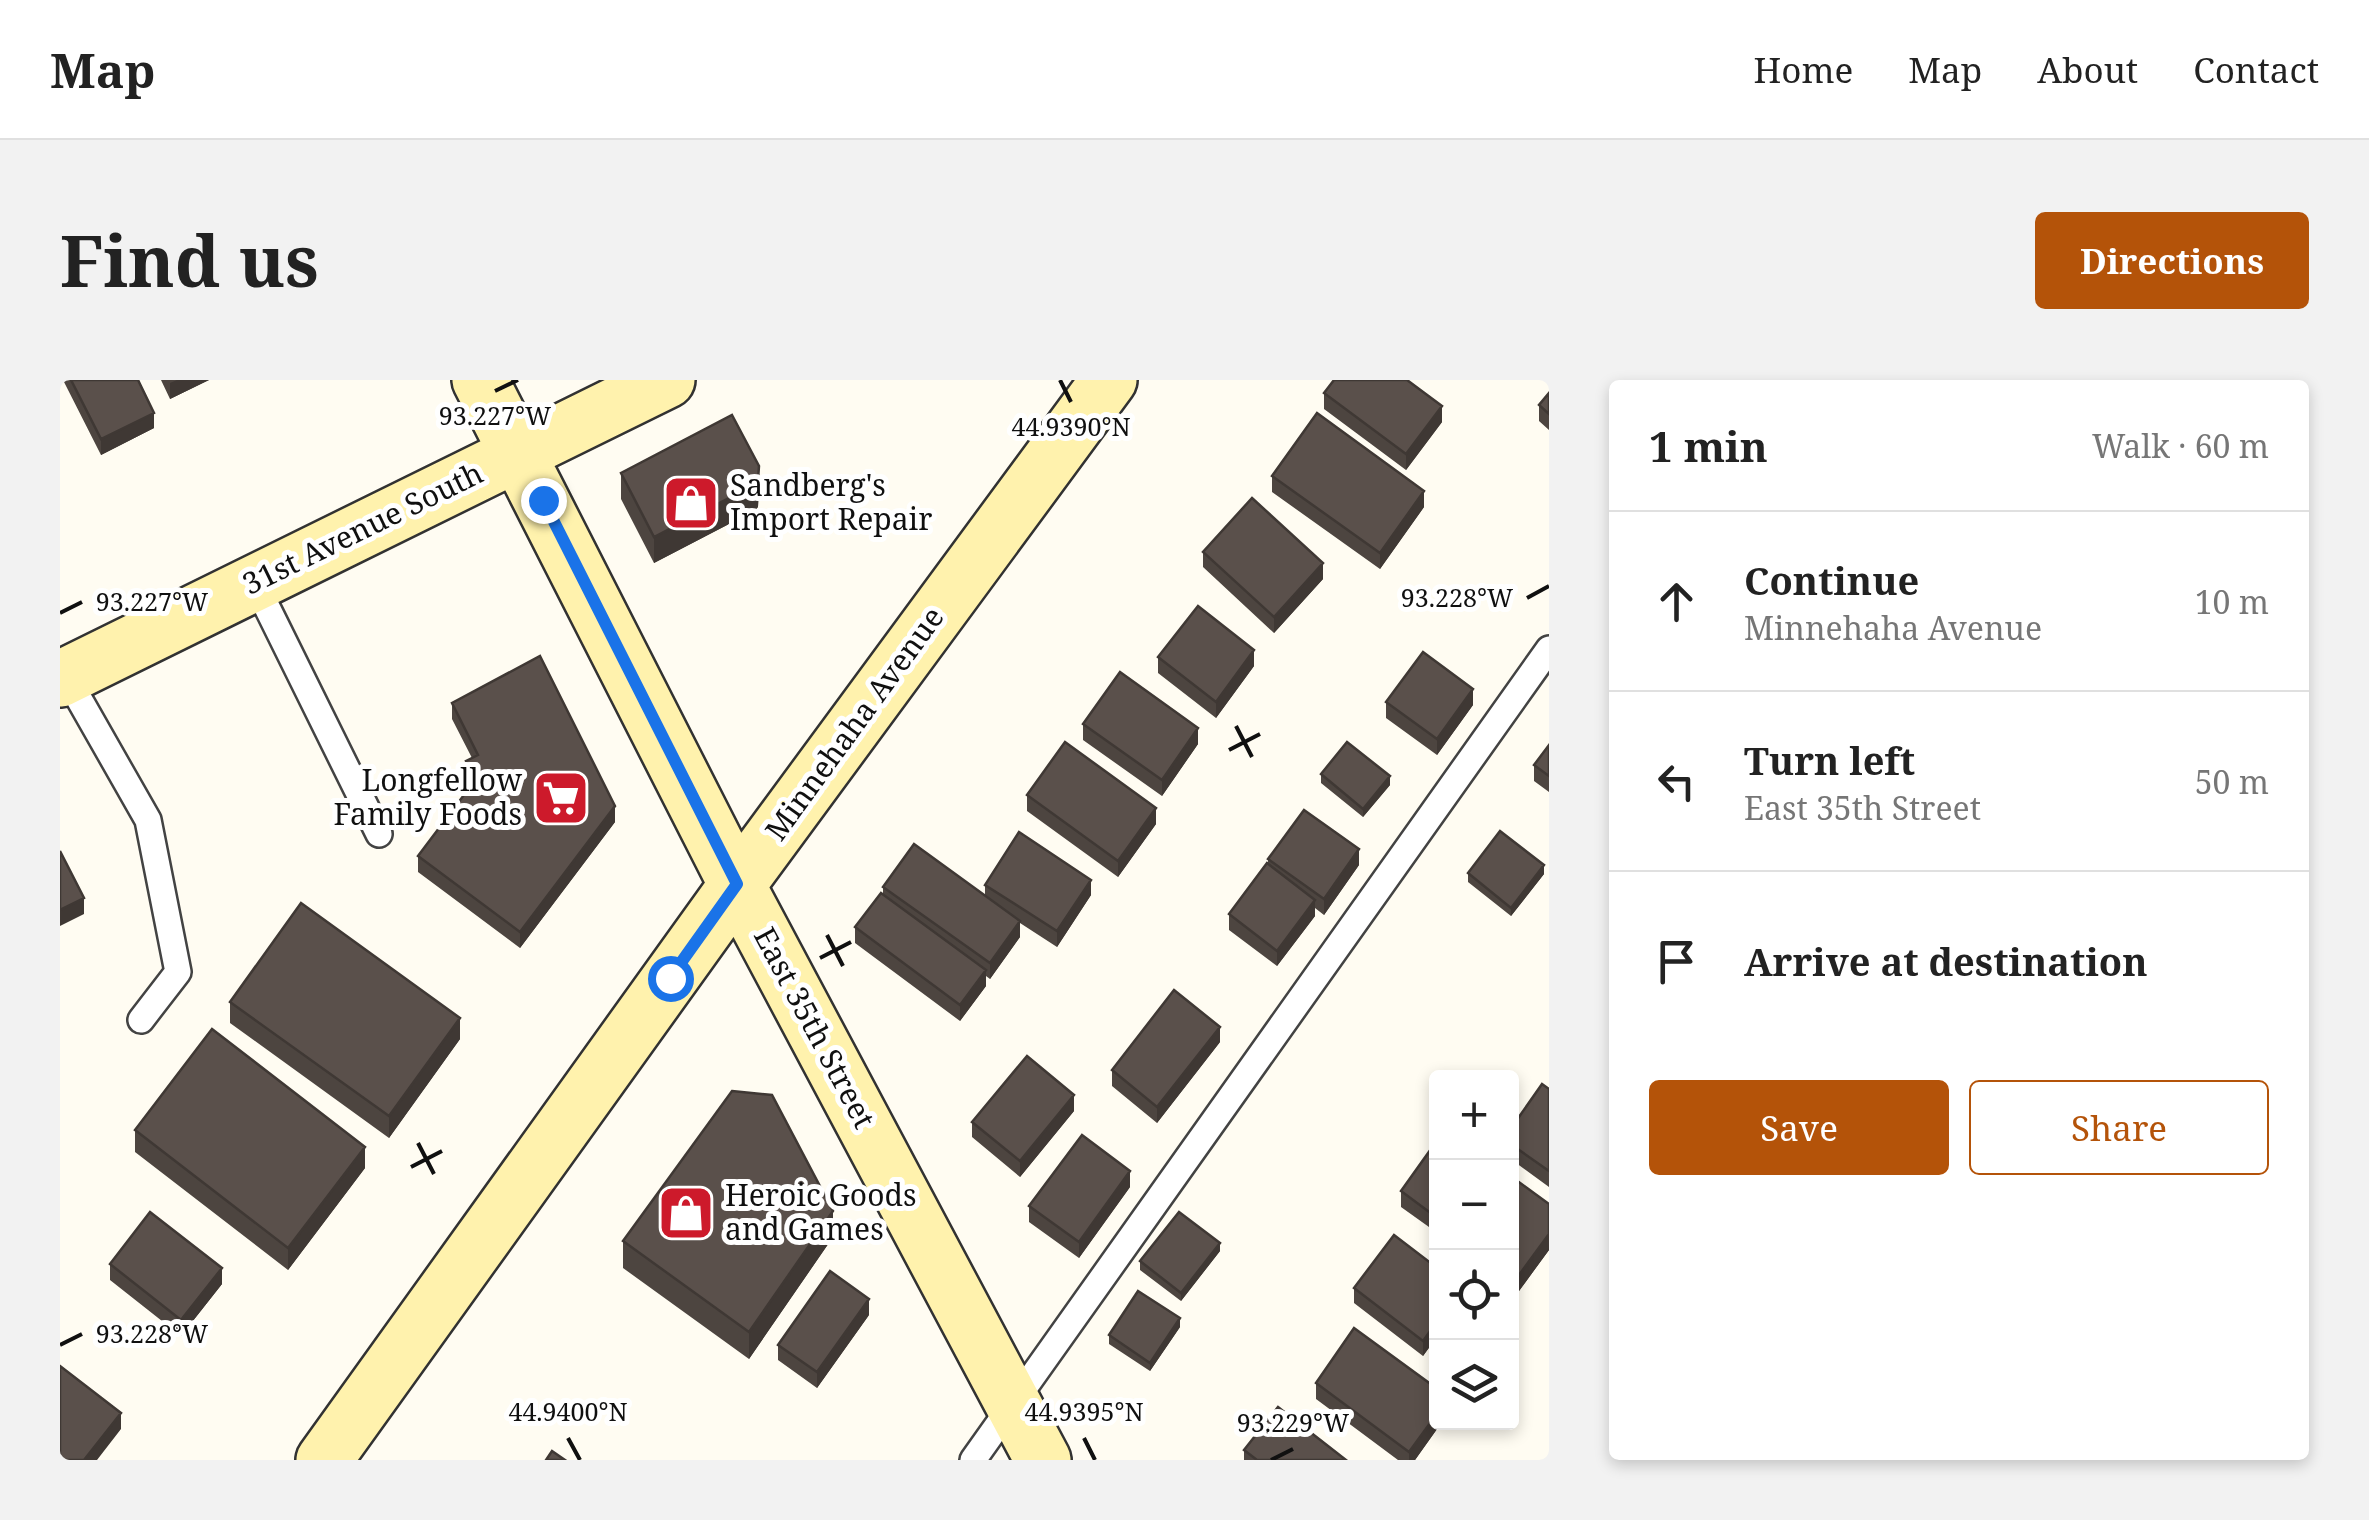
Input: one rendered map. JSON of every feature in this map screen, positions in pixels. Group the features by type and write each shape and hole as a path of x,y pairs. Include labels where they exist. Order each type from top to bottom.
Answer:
{"street":[{"name":"East 35th Street","path":"480,380 737,884 1043,1460"},
{"name":"31st Avenue South","path":"63,678 666,380"},
{"name":"Minnehaha Avenue","path":"324,1460 737,884 1109,380"}],"lane":[{"path":"255,582 378,834"},
{"path":"973,1460 1549,649"},
{"path":"63,678 148,820 178,972 141,1020"}],"building":[{"path":"71,380 138,380 154,413 101,439"},
{"path":"1334,380 1407,380 1442,406 1406,454 1324,393"},
{"path":"1549,393 1549,414 1539,405"},
{"path":"1317,413 1424,491 1380,553 1272,476"},
{"name":"Sandberg's Import Repair","path":"732,415 759,466 758,480 654,537 621,473"},
{"path":"1252,498 1323,563 1274,617 1203,552"},
{"path":"1198,606 1254,650 1216,702 1158,657"},
{"path":"1423,652 1473,689 1437,739 1386,702"},
{"path":"540,656 615,806 520,932 418,856 476,779 466,761 478,755 452,703"},
{"path":"1120,672 1198,728 1162,780 1083,724"},
{"path":"1065,742 1156,808 1118,861 1027,795"},
{"path":"1347,742 1390,776 1363,809 1321,774"},
{"path":"1549,745 1549,776 1534,765"},
{"path":"1304,810 1359,849 1324,899 1268,859"},
{"path":"1500,831 1544,865 1511,908 1468,873"},
{"path":"1019,832 1091,880 1057,931 985,885"},
{"path":"914,844 1020,921 990,963 883,887"},
{"path":"60,851 84,898 60,910"},
{"path":"1267,863 1315,900 1277,951 1229,914"},
{"path":"881,893 986,970 960,1005 855,927"},
{"path":"301,903 460,1018 389,1116 230,1002"},
{"path":"1174,990 1220,1027 1157,1107 1112,1070"},
{"path":"212,1029 365,1147 288,1248 135,1130"},
{"path":"1027,1056 1074,1095 1020,1161 972,1122"},
{"path":"1542,1084 1549,1089 1549,1171 1519,1150 1519,1117"},
{"path":"732,1091 772,1095 833,1211 749,1332 623,1241"},
{"path":"1082,1135 1130,1171 1079,1242 1029,1206"},
{"path":"1429,1152 1429,1212 1401,1191"},
{"path":"1519,1182 1549,1204 1549,1234 1519,1275"},
{"path":"150,1212 222,1268 181,1320 110,1264"},
{"path":"1179,1212 1220,1243 1181,1293 1140,1261"},
{"path":"1394,1235 1429,1262 1429,1333 1423,1341 1354,1288"},
{"path":"830,1271 869,1299 817,1372 778,1345"},
{"path":"1138,1291 1180,1318 1150,1363 1109,1335"},
{"path":"1354,1328 1429,1383 1429,1425 1409,1452 1316,1383"},
{"path":"60,1366 121,1413 84,1460 60,1460"},
{"path":"1278,1407 1346,1460 1257,1460 1244,1450"},
{"path":"552,1451 565,1460 546,1460"}],"place":[{"name":"Sandberg's Import Repair","path":"691,503"},
{"name":"Longfellow Family Foods","path":"561,798"},
{"name":"Heroic Goods and Games","path":"686,1213"}],"route":[{"path":"543,500 737,884 670,978"}]}
